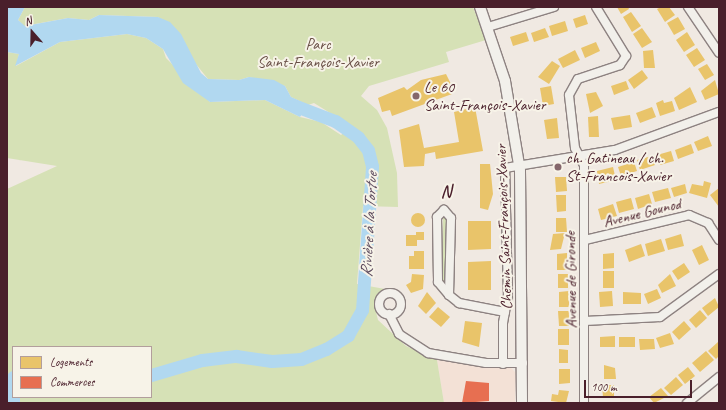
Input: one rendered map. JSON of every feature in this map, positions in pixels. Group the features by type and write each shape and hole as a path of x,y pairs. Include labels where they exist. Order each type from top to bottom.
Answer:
{"street":[{"name":"Chemin Saint-François-Xavier","path":"480,7 488,28 509,98 519,164 523,363 522,403"},
{"path":"488,28 554,7"},
{"name":"Avenue de Gironde","path":"584,403 584,165 574,142 571,88 582,77 620,66 626,56 596,7"},
{"path":"688,7 719,53"},
{"path":"502,364 505,312 508,296 504,174 507,166 580,157 634,144 719,112"},
{"path":"449,295 451,218 444,210 437,217 437,278 449,295 460,304 505,312"},
{"name":"Avenue Gounod","path":"585,240 689,215 708,223 719,240"},
{"path":"585,321 660,317 719,274"},
{"path":"389,314 397,332 425,352 502,364 523,363"},
{"path":"687,403 719,377"}],"shaded area":[{"path":"437,360 510,367 516,373 515,403 444,403"}],"green space":[{"name":"Parc Saint-François-Xavier","path":"25,7 473,7 486,40 446,52 449,62 369,86 361,96 377,110 387,128 397,173 398,207 363,206 357,284 385,289 374,304 378,320 406,346 437,360 444,403 7,403 7,189 57,166 7,158 7,52 19,54 16,66 60,42 127,34 146,38 163,49 166,58 210,102 265,100 300,117 321,122 341,135 351,126 314,103 308,105 291,97 285,86 249,77 239,80 208,79 158,17 99,15 89,20 68,18 24,26 18,20"},
{"path":"443,215 448,216 448,287 442,280"}],"water":[{"path":"7,7 25,7 18,20 25,26 68,18 89,20 99,15 158,17 170,22 181,34 201,73 208,79 239,80 249,77 274,80 285,86 291,97 308,105 300,117 265,100 210,102 183,83 163,49 146,38 127,34 60,42 15,66 19,54 7,52"}],"building: Logements":[{"path":"617,7 628,7 629,9 621,14"},
{"path":"661,7 669,7 675,15 665,22 657,9"},
{"path":"631,12 641,26 632,32 623,17"},
{"path":"585,15 588,24 576,28 573,19"},
{"path":"678,17 685,29 674,35 667,23"},
{"path":"565,21 568,31 552,36 549,26"},
{"path":"545,28 549,37 534,42 531,33"},
{"path":"642,28 652,42 642,48 633,34"},
{"path":"526,32 529,41 513,46 510,37"},
{"path":"687,32 695,45 684,52 676,40"},
{"path":"596,42 600,51 585,58 581,48"},
{"path":"697,48 705,60 694,67 686,55"},
{"path":"575,50 580,60 563,68 558,59"},
{"path":"653,50 655,68 644,68 643,51"},
{"path":"552,61 560,66 549,84 538,77"},
{"path":"707,64 714,75 705,80 698,69"},
{"path":"642,70 648,78 634,89 628,80"},
{"name":"Le 60 Saint-François-Xavier","path":"446,74 454,90 452,94 392,116 390,110 382,112 378,98 404,87 407,90 421,80"},
{"path":"715,80 719,94 705,100 701,91"},
{"path":"626,81 629,89 614,95 611,86"},
{"path":"551,86 554,104 543,106 540,88"},
{"path":"690,87 697,102 679,110 674,98"},
{"path":"596,92 603,106 590,113 586,94"},
{"path":"663,100 664,103 672,101 675,111 660,116 656,103"},
{"path":"475,107 483,151 436,159 435,152 425,154 424,166 404,167 399,130 419,124 424,148 459,142 454,112"},
{"path":"652,107 656,117 640,123 636,113"},
{"path":"630,115 632,127 614,130 611,118"},
{"path":"598,116 599,137 589,137 588,117"},
{"path":"557,118 559,138 547,139 544,120"},
{"path":"708,136 712,146 698,151 694,142"},
{"path":"691,144 694,153 678,159 675,150"},
{"path":"671,151 674,161 660,165 657,155"},
{"path":"652,156 655,165 640,170 637,160"},
{"path":"634,162 637,171 621,176 618,167"},
{"path":"480,164 490,164 493,194 488,210 480,208"},
{"path":"613,167 616,180 599,184 597,171"},
{"path":"555,177 566,177 567,191 556,192"},
{"path":"704,181 711,183 707,198 689,193 692,184 703,186"},
{"path":"685,184 687,193 674,197 671,188"},
{"path":"668,188 671,198 655,202 652,192"},
{"path":"719,188 719,207 710,195"},
{"path":"649,194 652,204 638,209 635,198"},
{"path":"556,195 566,195 566,211 557,212"},
{"path":"631,198 634,209 619,213 616,202"},
{"path":"613,204 617,216 601,220 598,209"},
{"path":"415,213 421,213 425,217 425,223 421,227 415,227 411,223 411,217"},
{"path":"556,218 566,218 567,232 556,232"},
{"path":"468,221 491,221 491,249 468,250"},
{"path":"416,232 424,232 424,240 417,240 417,246 406,246 406,235 416,235"},
{"path":"565,233 561,249 550,250 553,234"},
{"path":"681,234 684,246 668,250 665,239"},
{"path":"661,239 665,251 648,256 645,244"},
{"path":"641,244 645,256 629,262 625,250"},
{"path":"702,245 709,260 699,265 692,250"},
{"path":"414,251 424,251 424,269 409,269 409,256 414,256"},
{"path":"567,253 567,270 557,270 557,254"},
{"path":"614,253 614,268 603,269 603,254"},
{"path":"491,261 491,290 468,290 468,262"},
{"path":"684,263 690,272 678,280 672,271"},
{"path":"603,271 614,271 614,288 603,288"},
{"path":"412,274 424,275 423,289 411,293 406,285 411,282"},
{"path":"558,274 568,274 568,288 558,288"},
{"path":"670,274 676,286 662,293 658,285"},
{"path":"657,289 661,298 648,304 644,294"},
{"path":"569,291 569,307 559,307 559,292"},
{"path":"612,291 613,306 600,307 599,292"},
{"path":"427,292 436,303 426,314 418,306"},
{"path":"623,292 641,293 641,304 623,304"},
{"path":"715,298 719,307 708,316 702,308"},
{"path":"438,307 450,317 441,327 429,317"},
{"path":"700,310 707,318 696,328 689,320"},
{"path":"558,311 569,311 569,326 559,326"},
{"path":"465,321 482,323 479,347 462,342"},
{"path":"684,321 691,329 679,340 672,332"},
{"path":"558,329 569,329 569,345 558,345"},
{"path":"670,333 674,344 660,348 656,338"},
{"path":"615,336 615,347 600,347 600,337"},
{"path":"619,337 635,337 635,347 619,347"},
{"path":"639,339 654,339 655,349 640,350"},
{"path":"718,342 719,356 716,359 708,351"},
{"path":"559,349 568,350 568,363 559,363"},
{"path":"706,351 714,360 700,372 692,363"},
{"path":"604,365 615,368 616,379 604,379"},
{"path":"688,367 695,376 685,384 678,375"},
{"path":"559,369 570,369 570,383 559,384"},
{"path":"676,377 683,385 671,395 664,388"},
{"path":"602,385 614,385 614,397 603,397"},
{"path":"661,388 668,396 654,403 649,397"},
{"path":"559,390 569,391 566,403 551,401 552,394 558,395"}],"building: Commerces":[{"path":"466,381 489,383 489,401 462,403"}],"waterway":[{"name":"Rivière à la Tortue","path":"152,375 202,360 236,356 272,361 301,359 326,349 348,335 362,310 372,166 368,150 358,137 335,121 288,103"},
{"name":"Rivière à la Tortue","path":"13,398 13,403"}],"place":[{"name":"Le 60 Saint-François-Xavier","path":"416,96"},
{"name":"ch. Gatineau / ch. St-Francois-Xavier","path":"558,167"}],"district":[{"name":"N","path":"446,192"}]}
